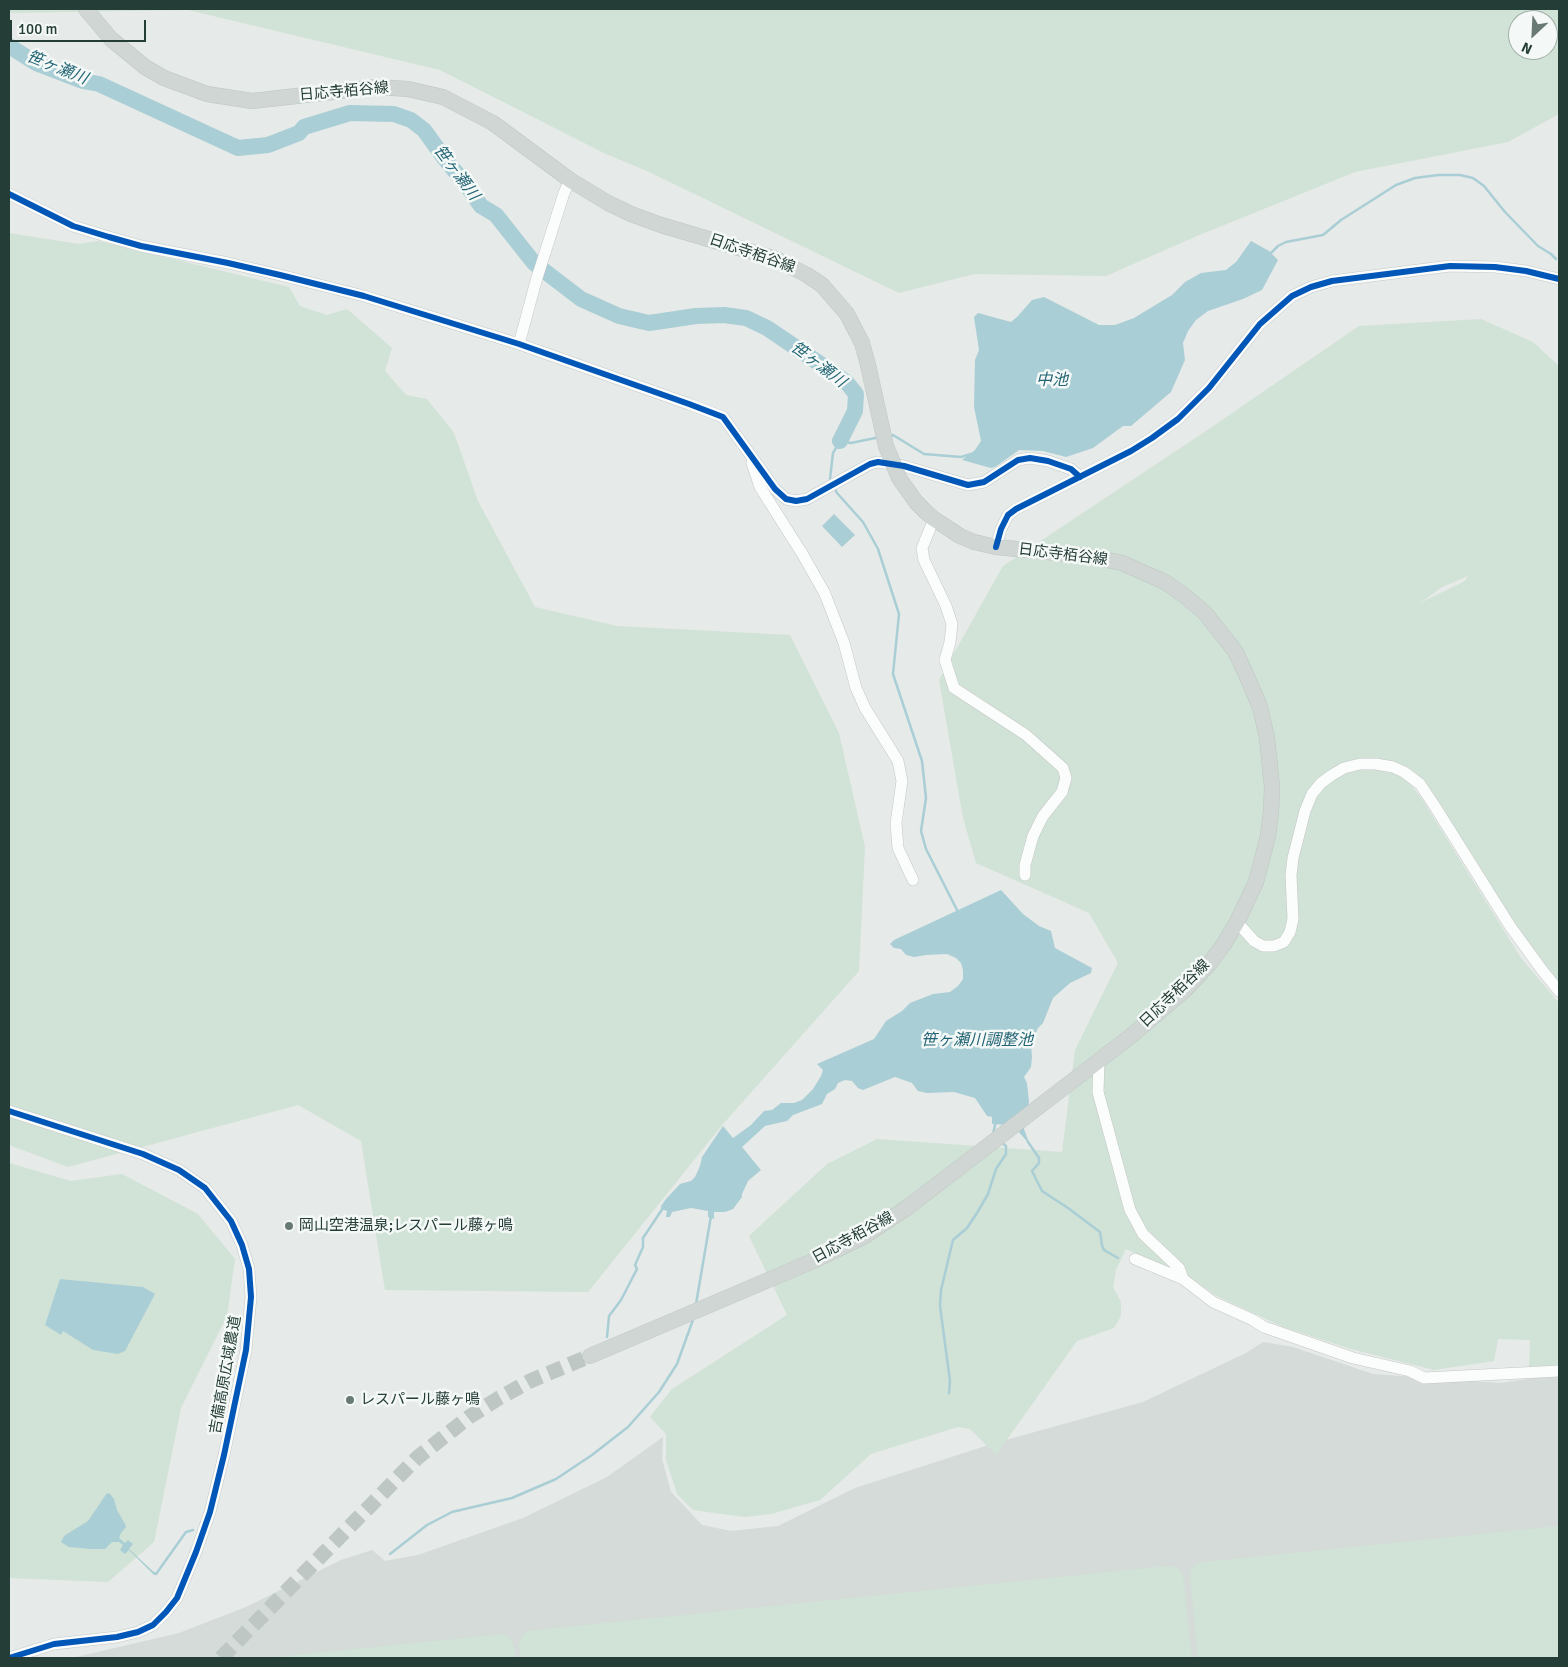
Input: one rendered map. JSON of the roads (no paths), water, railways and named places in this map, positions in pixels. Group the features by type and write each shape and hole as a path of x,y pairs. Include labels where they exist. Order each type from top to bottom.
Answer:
{"main road":[{"name":"日応寺栢谷線","path":"86,9 111,40 127,54 164,78 207,94 252,101 377,87 408,88 443,97 494,123 570,180 601,199 631,214 661,225 776,259 808,275 828,292 847,314 862,343 886,446 899,478 916,502 934,519 960,536 974,542 996,547 1088,556 1122,563 1165,582 1205,613 1235,651 1260,707 1271,761 1272,787 1268,836 1263,859 1247,902 1237,922 1209,964 1185,990 1084,1072 888,1221 854,1241 813,1261 590,1356"}],"street":[{"path":"519,344 544,255 570,180"},
{"path":"9,194 73,226 141,246 271,273 364,296 519,344 723,417 776,489 786,499 796,501 807,499 870,464 878,462 904,466 968,485 977,485 984,482 1018,460 1030,458 1048,461 1072,469 1080,477"},
{"path":"996,547 1001,529 1008,515 1016,509 1131,451 1178,419 1209,388 1260,324 1292,296 1311,287 1354,277 1470,265 1495,266 1559,279"},
{"path":"747,450 760,487 825,594 844,643 856,688 865,708 898,761 902,781 896,823 898,848 913,880"},
{"path":"934,519 922,548 924,560 946,606 952,624 945,660 954,688 1026,735 1063,768 1066,778 1062,792 1043,816 1033,836 1025,865 1025,875"},
{"path":"1237,922 1254,941 1263,946 1274,946 1284,942 1290,932 1293,919 1291,875 1293,858 1305,811 1312,794 1332,774 1344,768 1360,764 1393,767 1404,772 1420,784 1510,926 1559,991"},
{"path":"1099,1060 1098,1092 1130,1210 1143,1234 1179,1268 1182,1279"},
{"name":"吉備高原広域農道","path":"9,1111 143,1154 179,1170 205,1188 232,1221 249,1269 251,1297 246,1350 224,1455 207,1520 177,1598 153,1625 138,1632 117,1637 54,1644 9,1658"},
{"path":"1135,1259 1182,1279 1213,1302 1264,1327 1353,1358 1417,1373 1424,1378 1559,1371"}],"water":[{"name":"中池","path":"1251,241 1269,251 1278,260 1262,290 1243,299 1208,311 1196,320 1188,331 1183,343 1185,360 1171,392 1131,426 1123,426 1093,448 1066,457 1043,451 1019,450 991,468 962,460 975,450 981,441 974,407 975,360 979,350 974,317 978,313 1011,322 1032,300 1044,297 1099,325 1115,325 1134,318 1172,295 1185,282 1201,273 1226,270 1236,262"},
{"path":"834,514 855,535 842,547 822,526"},
{"name":"笹ヶ瀬川調整池","path":"1001,890 1023,914 1039,926 1051,931 1055,948 1092,968 1091,973 1070,983 1053,998 1043,1023 1038,1028 1031,1044 1031,1067 1024,1077 1027,1083 1029,1102 1024,1129 1030,1145 1018,1131 1007,1125 992,1124 992,1117 987,1116 975,1098 954,1092 927,1093 918,1091 912,1083 895,1077 863,1090 858,1088 852,1081 845,1080 838,1083 835,1089 827,1094 822,1104 793,1115 787,1121 765,1126 742,1147 761,1170 748,1181 742,1197 733,1209 725,1212 714,1212 714,1219 708,1217 708,1211 691,1208 672,1212 670,1217 666,1217 667,1211 661,1209 661,1206 680,1184 691,1181 695,1177 702,1157 723,1126 733,1138 751,1125 764,1111 772,1110 781,1103 794,1103 802,1100 813,1089 821,1076 823,1070 817,1064 874,1039 886,1021 902,1011 910,1003 933,994 950,992 963,979 961,963 956,958 947,954 914,957 906,955 901,949 894,948 890,944 894,940"},
{"path":"60,1279 143,1287 155,1294 125,1351 118,1354 93,1350 63,1331 61,1335 45,1325"},
{"path":"107,1493 114,1499 117,1510 126,1527 119,1538 125,1543 128,1540 133,1544 129,1549 156,1574 154,1575 129,1550 125,1554 120,1550 123,1545 119,1542 112,1542 105,1549 90,1549 69,1547 61,1542 64,1536 88,1521"}],"waterway":[{"name":"笹ヶ瀬川","path":"9,46 36,63 83,81 99,84 238,148 268,145 299,133 304,127 350,113 394,114 411,120 424,130 481,206 496,215 534,263 581,299 619,316 649,323 696,316 724,315 746,318 767,328 835,374 847,383 856,394 855,411 840,441"},
{"path":"1269,255 1278,246 1286,242 1323,235 1341,220 1396,185 1415,178 1460,175 1473,178 1484,186 1505,212 1538,246 1556,259"},
{"path":"890,436 893,435 924,454 961,457 971,454"},
{"name":"笹ヶ瀬川","path":"831,482 833,453 840,441 851,443 880,437"},
{"path":"834,487 837,493 863,522 878,549 899,614 893,674 922,761 926,798 921,831 926,849 958,912"},
{"path":"993,1134 996,1121"},
{"path":"949,1393 950,1381 940,1306 941,1290 953,1240 967,1228 977,1213 988,1194 996,1169 1006,1154 1006,1146 1000,1141"},
{"path":"1028,1142 1039,1158 1039,1163 1032,1171 1042,1191 1100,1232 1104,1250 1118,1258"},
{"path":"607,1337 609,1316 621,1300 637,1269 635,1265 643,1247 643,1238 663,1208"},
{"path":"696,1304 711,1216"},
{"path":"390,1554 427,1525 452,1512 512,1498 556,1479 592,1455 628,1427 659,1392 677,1364 694,1317"},
{"path":"154,1573 156,1574 186,1532 193,1530"}],"tunnel":[{"path":"221,1658 417,1458 469,1417 499,1398 530,1381 590,1356"}],"place":[{"name":"岡山空港温泉;レスパール藤ヶ鳴","path":"289,1226"},
{"name":"レスパール藤ヶ鳴","path":"350,1400"}]}
